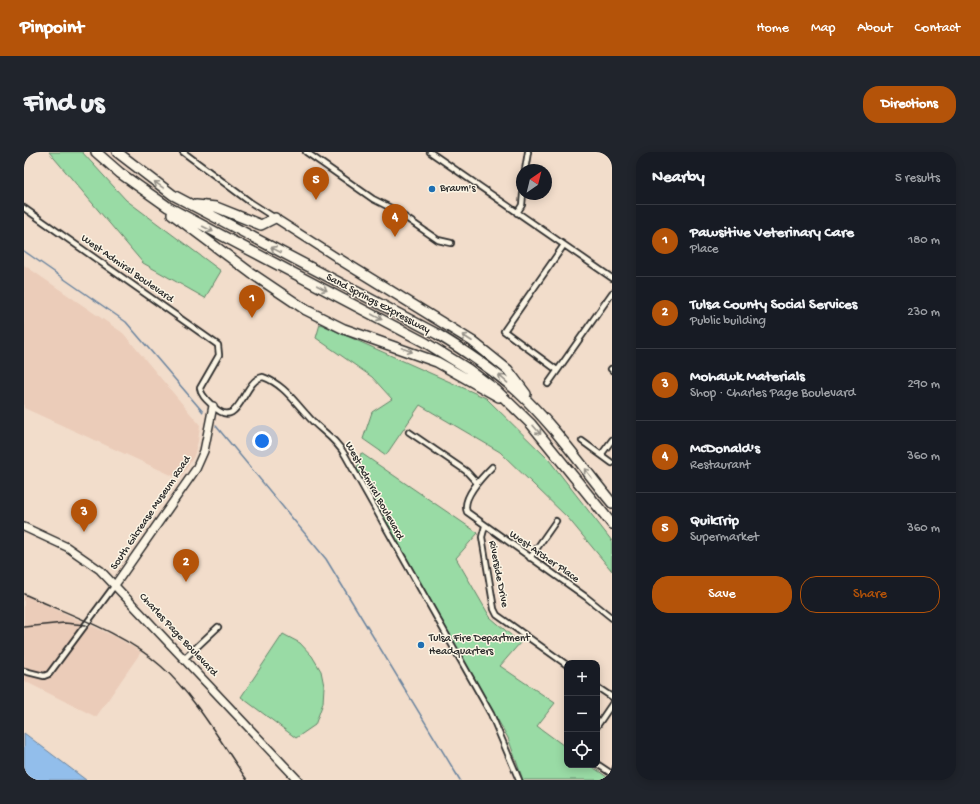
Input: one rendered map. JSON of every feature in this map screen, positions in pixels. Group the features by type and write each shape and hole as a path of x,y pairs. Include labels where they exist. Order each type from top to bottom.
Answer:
{"highway":[{"name":"Sand Springs Expressway","path":"96,152 120,173 150,195 190,219 445,353 483,379 510,402 537,430 612,524"},
{"name":"Sand Springs Expressway","path":"117,152 159,186 192,205 437,334 476,358 517,392 550,426 612,503"},
{"path":"150,195 195,233 276,291 306,310 344,329 437,362 478,387 510,402"},
{"path":"192,205 216,207 262,225 275,218"},
{"path":"342,261 451,327 485,350 508,370 550,426"}],"main road":[{"path":"275,218 342,261"},
{"name":"South Gilcrease Museum Road","path":"115,584 196,469 204,451 213,406"},
{"name":"Charles Page Boulevard","path":"24,527 78,554 100,570 115,584 298,780"}],"street":[{"path":"183,152 250,202 275,218"},
{"path":"306,152 373,199 392,209 438,240 451,243"},
{"path":"430,152 612,278"},
{"path":"526,164 528,152"},
{"path":"517,213 522,205 522,200"},
{"name":"West Admiral Boulevard","path":"24,208 218,345 219,355 200,388 202,395 213,406 221,412 228,414 233,412 256,380 265,378 289,394 307,416 338,444 487,708 519,780"},
{"path":"557,370 504,331 564,245"},
{"path":"548,384 612,293"},
{"path":"409,432 466,471 477,483 492,467"},
{"path":"601,455 612,440"},
{"path":"582,441 612,462"},
{"name":"West Archer Place","path":"477,483 466,503 466,510 485,526 586,597 612,618"},
{"path":"530,558 556,521"},
{"name":"Riverside Drive","path":"485,526 482,537 494,609 497,615 564,663"},
{"path":"24,671 44,676 49,674 70,648 115,584"},
{"path":"184,659 218,627"},
{"path":"600,689 612,697"},
{"path":"600,722 612,704"},
{"path":"600,766 612,774"}],"shaded area":[{"path":"24,265 123,333 200,425 194,456 180,479 24,408"},
{"path":"24,595 116,637 141,652 96,717 24,681"}],"green space":[{"path":"49,152 82,152 126,200 221,271 205,298 143,263"},
{"path":"320,324 486,398 549,460 612,541 612,571 568,518 500,452 420,405 386,455 363,439 372,412 392,399 372,377 316,338"},
{"path":"361,453 478,533 456,558 490,617 520,643 500,666 555,703 537,726 564,746 564,768 594,768 611,780 523,780 508,738 357,469"},
{"path":"283,634 300,643 312,656 321,671 324,686 323,703 315,725 296,738 241,697"}],"water":[{"path":"24,733 86,780 24,780"}],"waterway":[{"path":"24,251 126,322 203,412"},
{"path":"216,426 326,559 460,780"}],"railway":[{"path":"24,594 96,625 130,643 161,666 196,705 247,780"},
{"path":"24,627 64,623 86,625"}],"place":[{"name":"Braum's","path":"432,189"},
{"name":"QuikTrip","path":"316,200"},
{"name":"McDonald's","path":"395,237"},
{"name":"Pawsitive Veterinary Care","path":"252,318"},
{"name":"Mohawk Materials","path":"84,532"},
{"name":"Tulsa County Social Services","path":"186,582"},
{"name":"Tulsa Fire Department Headquarters","path":"421,645"}]}
